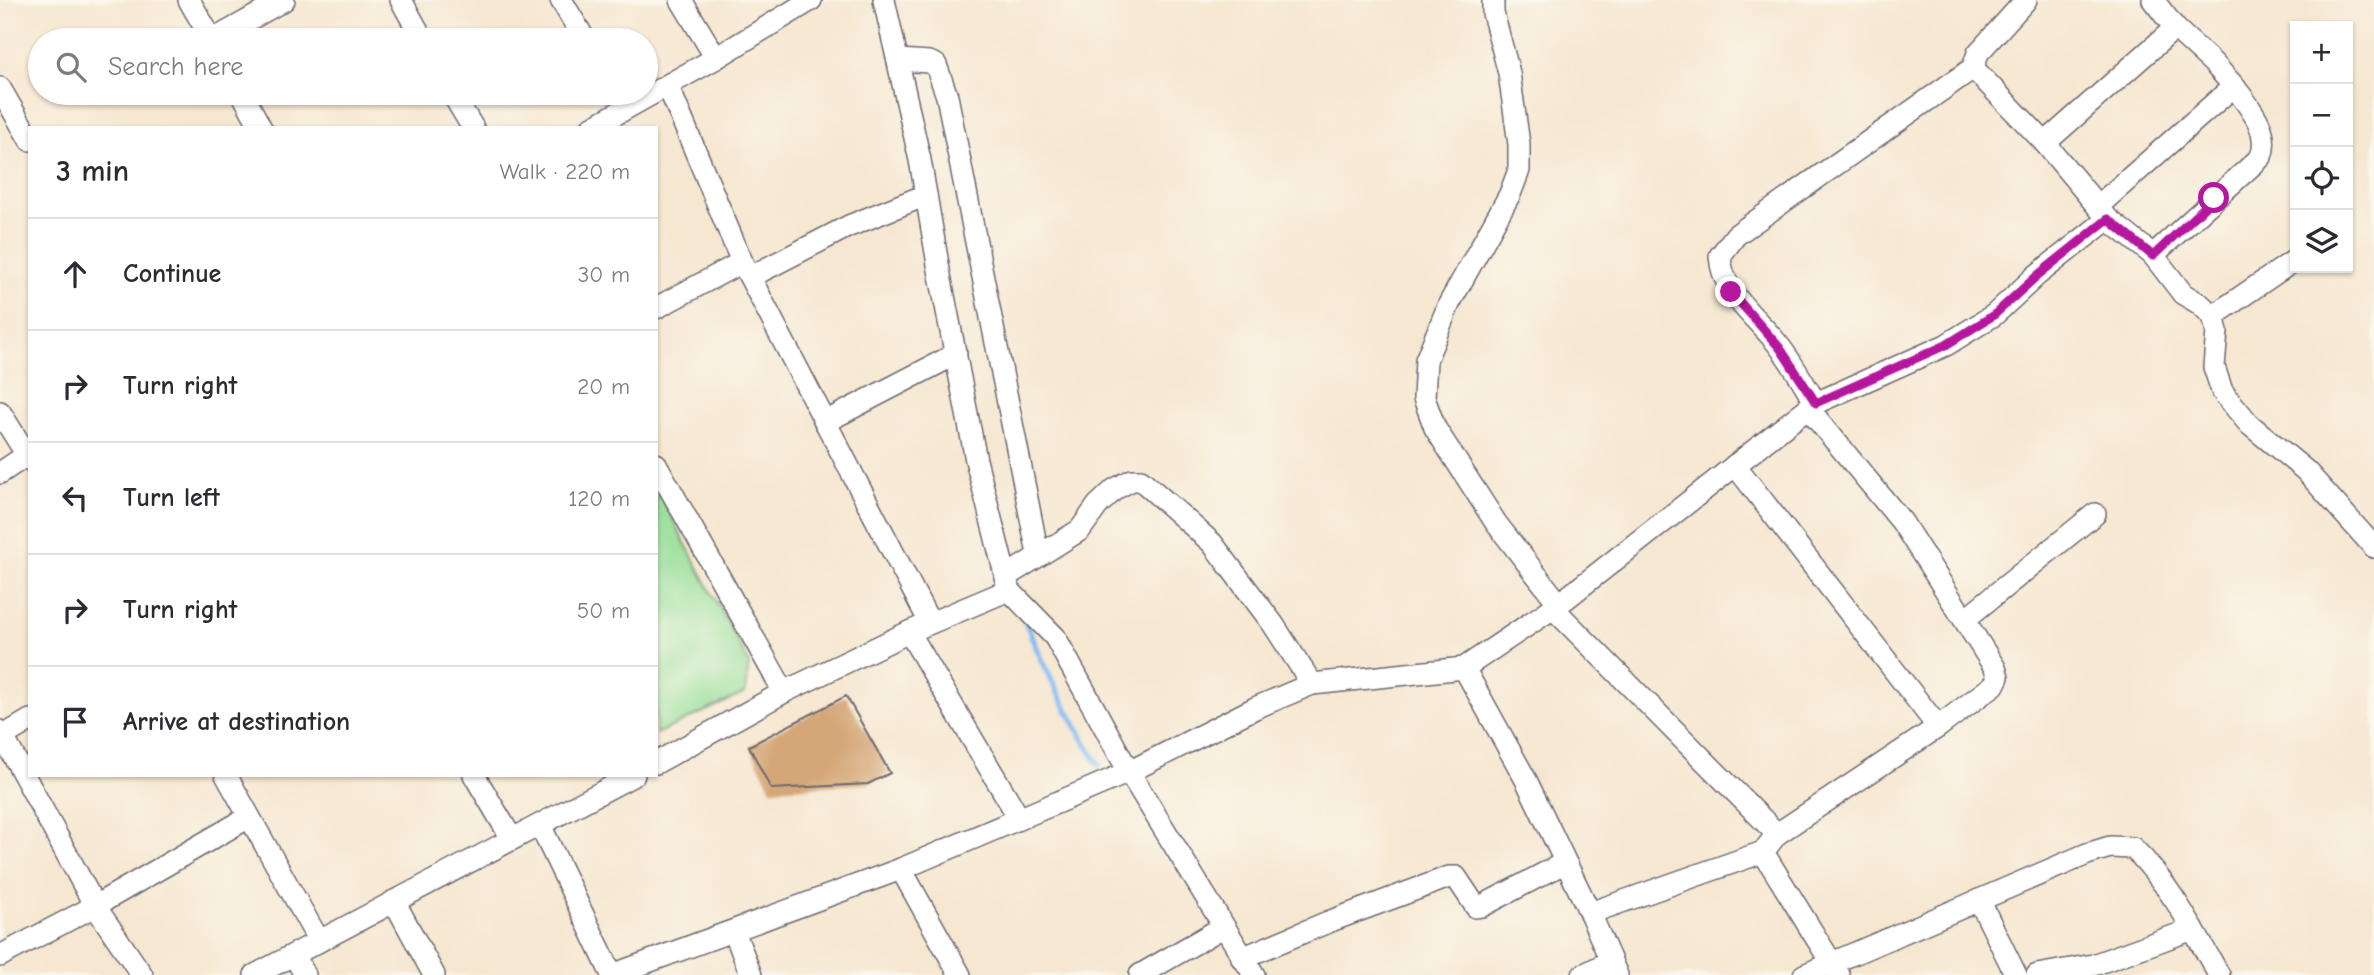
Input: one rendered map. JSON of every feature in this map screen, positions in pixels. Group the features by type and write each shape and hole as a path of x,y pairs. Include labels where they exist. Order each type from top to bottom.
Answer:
{"street":[{"path":"189,0 206,28"},
{"path":"234,28 284,0"},
{"path":"401,0 416,28"},
{"path":"561,0 578,28"},
{"path":"681,0 716,58"},
{"path":"658,89 668,86 811,0"},
{"path":"884,0 899,60 976,460 1007,584 1055,637 1129,772 1248,966 1328,922 1449,877 1456,877 1476,908 1564,863"},
{"path":"1493,0 1493,13 1509,74 1519,144 1519,170 1510,194 1448,304 1426,360 1424,398 1434,428 1496,523 1556,606 1777,834"},
{"path":"1590,913 1763,852 1777,834 1938,727 1994,685 1998,677 1965,619 1902,522 1812,405 1780,348 1731,292 1721,272 1720,257 1736,235 1973,68 1978,53 2026,0"},
{"path":"2153,0 2175,28 2234,86 2256,117 2264,135 2261,157 2153,256"},
{"path":"2045,143 2175,28"},
{"path":"899,60 936,65 947,96 1038,554"},
{"path":"1973,68 2045,143 2103,212 2153,256 2183,294 2200,304 2213,317 2217,331 2214,367 2222,391 2249,424 2306,471 2374,547"},
{"path":"668,86 746,269 930,623"},
{"path":"540,825 612,975 901,869 1129,772 1255,708 1312,684 1464,668 1556,606 1812,405 1955,339 1994,315 2234,86"},
{"path":"0,88 28,137"},
{"path":"249,105 260,126"},
{"path":"460,105 471,126"},
{"path":"594,126 616,105"},
{"path":"658,307 926,195"},
{"path":"2213,317 2290,263"},
{"path":"825,422 956,354"},
{"path":"0,412 28,454"},
{"path":"0,473 28,457"},
{"path":"1735,465 1938,727"},
{"path":"659,478 784,692"},
{"path":"658,763 784,692 1007,584 1038,554 1080,530 1098,505 1115,489 1132,480 1141,480 1212,543 1273,624 1312,684"},
{"path":"1965,619 2095,514"},
{"path":"909,632 1018,818"},
{"path":"1464,668 1526,780 1614,968 1583,975"},
{"path":"28,721 1,735 95,906 142,975"},
{"path":"227,777 319,941"},
{"path":"475,777 512,839"},
{"path":"255,975 630,777"},
{"path":"0,956 95,906 249,817"},
{"path":"1804,975 1836,970 1979,900 2087,854 2110,847 2133,848 2147,862 2193,929 2219,975"},
{"path":"1763,852 1836,970"},
{"path":"901,869 960,975"},
{"path":"1979,900 2016,975"},
{"path":"394,901 434,975"},
{"path":"1140,975 1223,927"},
{"path":"2037,975 2093,965 2193,929"},
{"path":"734,931 751,975"},
{"path":"294,956 305,975"}],"green space":[{"path":"658,495 749,663 745,693 658,733"}],"building":[{"path":"846,696 890,773 868,784 771,789 749,746"}],"waterway":[{"path":"1024,617 1058,693 1099,765"}],"route":[{"path":"1731,292 1780,348 1816,403 1946,345 1994,315 2038,275 2108,219 2153,256 2214,198"}]}
